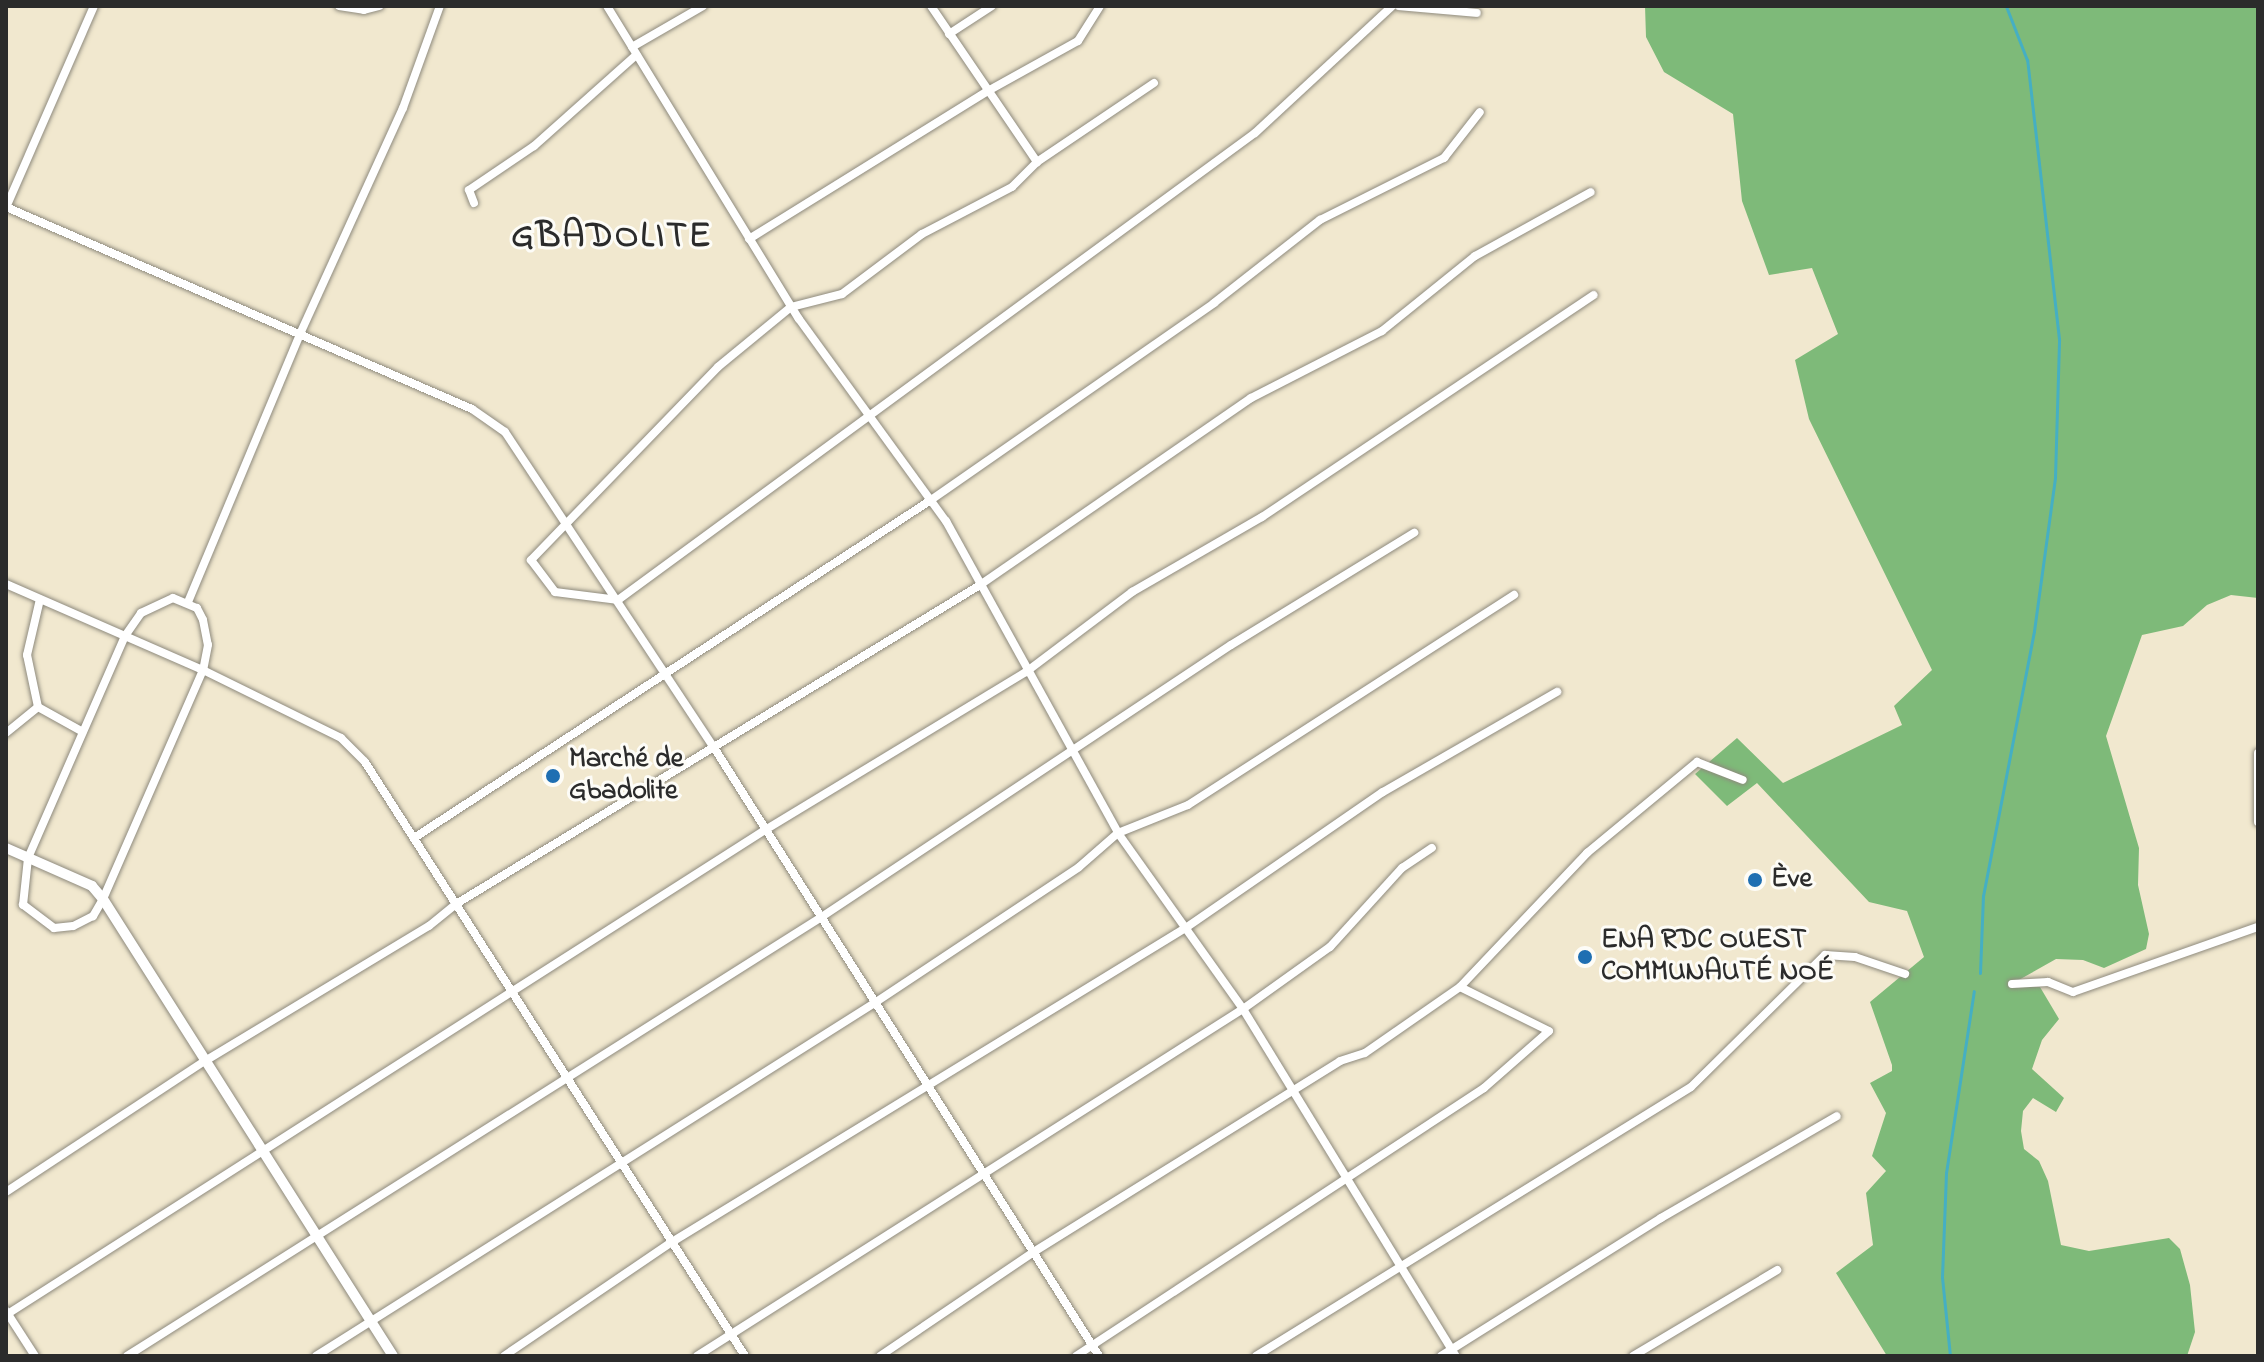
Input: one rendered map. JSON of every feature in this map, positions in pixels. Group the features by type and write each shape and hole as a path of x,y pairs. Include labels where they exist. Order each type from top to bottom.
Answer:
{"street":[{"path":"94,6 6,207 472,409 494,424 528,460 713,746 980,1175 1099,1356"},
{"path":"339,6 364,10 379,6"},
{"path":"188,602 300,334 403,108 440,6"},
{"path":"607,6 791,307 931,500 1118,833 1243,1009 1399,1272 1454,1353"},
{"path":"474,203 469,190 534,146 634,51 703,6"},
{"path":"931,6 986,92 1037,162"},
{"path":"949,34 992,6"},
{"path":"749,239 986,92 1078,41 1100,6"},
{"path":"1154,83 1037,162 1012,187 922,234 842,294 791,307 718,367 566,519 531,560 555,592 618,600 1255,133 1392,6"},
{"path":"1399,6 1477,13"},
{"path":"414,838 931,500 1214,303 1320,220 1444,158 1480,112"},
{"path":"6,1192 205,1061 305,1006 456,904 980,585 1251,398 1382,331 1475,256 1591,192"},
{"path":"35,1356 7,1313 765,830 1026,672 1132,592 1262,517 1594,295"},
{"path":"127,1356 317,1237 565,1074 820,918 1231,645 1414,533"},
{"path":"6,584 203,670 341,738 365,762 745,1356"},
{"path":"316,1356 873,1004 1079,867 1118,833 1188,805 1514,595"},
{"path":"40,599 27,655 38,707 83,732"},
{"path":"157,602 188,602 203,620 208,645 203,670 103,899 93,916 73,926 54,928 23,905 28,858 125,636 157,602"},
{"path":"504,1356 672,1242 1187,927 1383,792 1557,692"},
{"path":"6,733 38,707"},
{"path":"2258,753 2258,822"},
{"path":"880,1356 1032,1253 1292,1089 1340,1061 1365,1053 1460,987 1587,853 1697,762 1743,780"},
{"path":"6,848 92,886 103,899 393,1356"},
{"path":"697,1356 1243,1009 1330,947 1402,868 1432,848"},
{"path":"2012,984 2048,982 2073,992 2258,927"},
{"path":"1256,1356 1399,1272 1691,1087 1825,955 1855,957 1905,974"},
{"path":"1076,1356 1484,1088 1549,1031 1460,987"},
{"path":"1441,1356 1454,1353 1661,1218 1837,1116"},
{"path":"1633,1356 1777,1270"}],"green space":[{"path":"1645,6 2258,6 2258,598 2231,595 2207,605 2183,626 2142,635 2106,736 2139,848 2138,885 2149,934 2146,949 2104,968 2083,960 2056,959 2008,986 2040,987 2059,1019 2042,1040 2032,1069 2064,1098 2056,1112 2033,1098 2023,1111 2021,1131 2024,1149 2039,1161 2048,1181 2061,1245 2089,1251 2169,1238 2180,1249 2190,1285 2195,1332 2187,1356 1887,1356 1836,1273 1873,1245 1866,1193 1886,1171 1872,1156 1886,1113 1870,1083 1892,1071 1892,1065 1870,1002 1924,957 1907,911 1869,902 1757,783 1727,806 1695,774 1737,738 1783,783 1902,725 1894,706 1932,670 1809,419 1795,360 1838,334 1812,268 1769,275 1742,201 1733,114 1664,72 1646,37"}],"waterway":[{"path":"1980,973 1983,896 2034,631 2055,477 2059,339 2027,60 2006,6"},
{"path":"1950,1356 1942,1277 1946,1173 1974,991"}],"place":[{"name":"Marché de Gbadolite","path":"553,776"},
{"name":"Ève","path":"1755,880"},
{"name":"ENA RDC OUEST COMMUNAUTÉ NOÉ","path":"1585,957"}],"district":[{"name":"GBADOLITE","path":"612,238"}]}
